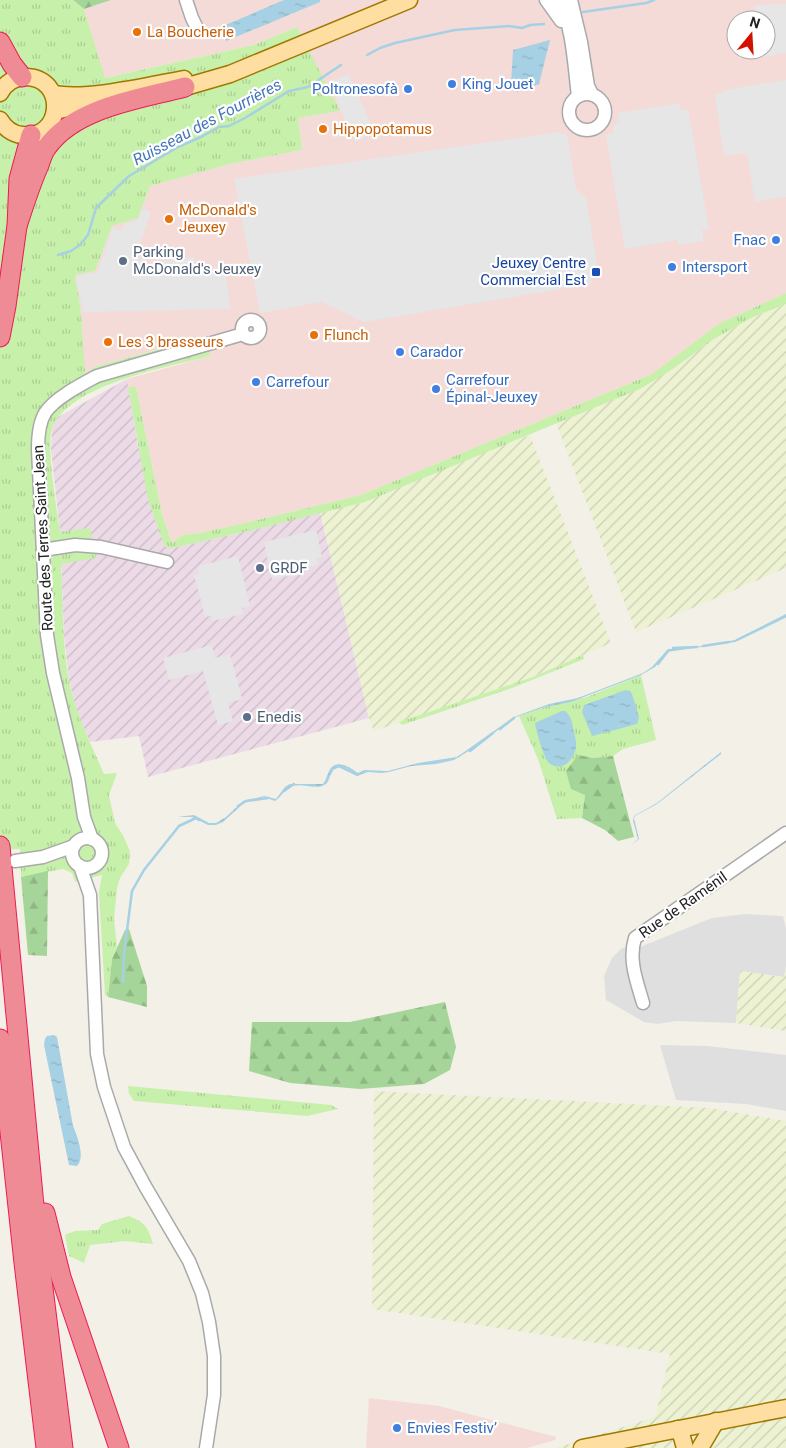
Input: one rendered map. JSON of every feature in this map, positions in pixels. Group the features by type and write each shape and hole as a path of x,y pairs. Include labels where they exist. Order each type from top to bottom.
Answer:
{"highway":[{"path":"0,42 12,64 22,77"},
{"path":"17,226 32,179 46,148 65,128 86,115 119,104 185,87"},
{"path":"0,337 17,226 18,179 31,135"},
{"path":"0,846 46,1322 63,1448"},
{"path":"0,1039 46,1448"},
{"path":"0,1125 2,1060"},
{"path":"27,1139 36,1167 46,1219 61,1277 119,1448"}],"main road":[{"path":"53,94 67,96 96,93 185,78 283,44 389,0"},
{"path":"55,111 137,93 185,87 230,74 409,0"},
{"path":"0,93 7,83 22,77 32,77 42,81 53,94 55,111 47,127 40,133 31,135 20,135 10,131 1,122"},
{"path":"582,1448 786,1408"},
{"path":"700,1448 716,1421"},
{"path":"685,1448 682,1438 686,1427"},
{"path":"686,1427 697,1437 695,1448"}],"street":[{"path":"186,0 198,30"},
{"path":"546,0 560,18 571,41"},
{"path":"558,0 571,41 578,96"},
{"path":"571,0 581,42 588,86 592,94"},
{"path":"585,93 592,94 603,103 604,116 602,122 597,127 586,130 575,126 571,122 568,113 569,106 572,100 578,96 585,93"},
{"name":"Route des Terres Saint Jean","path":"92,839 84,816 78,778 53,673 47,635 38,443 41,425 46,413 76,388 97,376 243,334"},
{"path":"43,550 75,545 101,547 167,562"},
{"name":"Route des Terres Saint Jean","path":"77,841 84,816"},
{"name":"Rue de Raménil","path":"643,1003 633,967 632,950 635,938 786,833"},
{"path":"16,861 43,857 82,839 92,839 100,845 102,850 90,895 98,1054 104,1087 124,1147 144,1186 175,1234 202,1293 214,1356 214,1395 206,1446"},
{"path":"77,841 73,855 90,895"},
{"path":"43,857 88,868 97,864"}],"shaded area":[{"path":"111,0 786,0 786,293 720,323 652,374 361,495 200,533 182,535 172,543 162,514 136,387 128,387 127,379 210,356 204,337 97,366 84,373 81,313 75,275 95,271 112,226 138,218 150,186 230,164 302,150 298,118 339,111 297,27 254,45 104,78 84,9"},
{"path":"786,4 786,53 776,55 776,10 755,10 754,5"},
{"path":"348,74 375,132 355,142 329,83"},
{"path":"786,80 786,197 755,202 747,153 724,156 715,95 730,89"},
{"path":"680,103 681,110 688,110 709,229 702,230 704,241 678,245 677,240 625,249 606,134 613,133 614,125 619,121 618,113"},
{"path":"560,132 561,134 567,133 576,189 586,198 597,264 591,284 364,322 322,302 260,313 234,179"},
{"name":"Parking McDonald's Jeuxey","path":"142,209 151,212 135,258 144,257 146,264 194,257 196,269 226,274 230,309 83,312 76,276 97,272 113,228 121,231 124,225 132,221 136,222"},
{"path":"127,379 138,446 173,548 257,529 320,512 369,718 148,777 139,736 90,742 76,709 69,681 64,635 60,532 51,449 52,430 56,418"},
{"path":"316,530 322,557 317,558 318,565 292,571 293,575 272,579 264,542"},
{"path":"238,556 250,606 242,608 243,614 212,621 211,616 205,617 194,575 199,574 198,566"},
{"path":"212,645 215,658 230,654 242,699 228,703 233,721 218,725 203,671 169,680 163,658"},
{"path":"745,914 783,916 786,929 786,967 784,977 740,971 736,1023 676,1021 658,1024 644,1022 606,1000 604,976 612,958 622,948 640,947 712,918"},
{"path":"660,1045 707,1046 786,1055 786,1111 746,1104 676,1100"},
{"path":"369,1398 439,1406 556,1437 555,1440 527,1448 366,1448"}],"green space":[{"path":"0,0 73,0 84,9 105,78 254,45 297,27 340,111 298,118 302,150 230,164 150,186 138,218 112,226 95,271 75,275 81,313 85,373 97,366 205,337 210,356 146,372 98,389 78,400 62,413 52,429 50,437 60,532 90,528 96,558 61,564 64,638 69,682 80,717 104,774 117,773 109,795 115,823 124,837 130,852 129,864 120,878 117,888 114,919 117,947 112,959 108,997 105,995 99,892 102,875 75,882 72,873 63,869 21,877 20,849 0,850"},
{"path":"73,0 111,0 84,9"},
{"path":"786,293 786,304 753,317 714,339 674,368 640,389 365,502 173,548 165,547 148,500 128,387 136,387 162,514 172,543 182,535 200,533 361,495 652,374 720,323"},
{"path":"786,304 786,568 636,632 556,423 674,368 714,339 753,317"},
{"path":"530,435 611,643 533,677 374,731 369,718 320,512 365,502 458,462"},
{"path":"583,655 584,659 512,688 402,725 399,722 533,677"},
{"path":"641,675 656,740 623,749 613,756 593,758 582,818 557,819 538,759 519,716 545,707 587,697"},
{"path":"578,755 593,758 613,756 634,837 618,841 605,830 582,818 585,795 571,789 566,771"},
{"path":"48,871 47,956 28,955 21,877"},
{"path":"129,929 147,986 147,1007 108,997 112,959 125,930"},
{"path":"786,967 786,1031 736,1023 740,971 784,977"},
{"path":"445,1002 456,1047 450,1070 424,1084 360,1089 290,1083 249,1071 252,1022 350,1022"},
{"path":"128,1086 331,1105 338,1109 307,1116 134,1101 129,1094"},
{"path":"374,1091 709,1108 786,1121 786,1448 556,1448 655,1417 670,1354 372,1309"},
{"path":"129,1216 145,1226 153,1244 125,1241 90,1245 84,1263 69,1256 65,1235 75,1231 98,1230 102,1224"}],"water":[{"path":"284,0 320,0 320,2 226,41 221,27"},
{"path":"550,40 539,84 518,92 513,91 511,84 513,50"},
{"path":"786,614 786,616 735,642 667,652 655,667 641,675 571,702 545,707 516,717 454,760 411,766 389,772 368,772 359,775 345,767 338,766 332,772 325,785 317,787 297,785 290,787 275,801 264,797 245,802 223,822 216,825 208,825 192,817 177,817 194,815 209,823 216,823 226,817 243,801 264,796 276,799 285,787 290,784 323,784 331,768 337,764 344,765 358,773 364,770 388,771 418,763 457,757 514,717 549,704 578,698 643,673 652,667 668,649 690,648 735,640"},
{"path":"626,690 632,694 639,717 637,724 592,736 582,712 584,705"},
{"path":"565,711 571,719 576,745 575,752 567,764 558,767 547,760 540,744 535,723"},
{"path":"721,752 721,754 657,804 635,816 639,839 630,846 638,839 633,821 634,816 657,803"},
{"path":"54,1035 57,1037 73,1126 80,1146 81,1158 77,1166 69,1165 44,1045 47,1036"}],"waterway":[{"name":"Ruisseau des Fourrières","path":"583,12 646,3 654,0"},
{"name":"Ruisseau des Fourrières","path":"367,55 395,43 455,30 509,26 522,28 530,25 544,24"},
{"name":"Ruisseau des Fourrières","path":"58,255 71,251 80,245 88,235 96,208 129,176 178,147 219,127 229,126 245,118 289,91 308,87 341,65"},
{"path":"737,640 786,616"},
{"path":"703,646 729,642"},
{"path":"673,648 697,647"},
{"path":"658,664 668,651"},
{"path":"500,729 514,718"},
{"path":"470,751 493,733"},
{"path":"330,774 332,769 339,766 358,775"},
{"path":"284,791 294,784"},
{"path":"238,806 246,801 268,798"},
{"path":"123,982 124,954 132,891 144,870 179,826 196,818 199,820"}],"place":[{"name":"La Boucherie","path":"137,32"},
{"name":"King Jouet","path":"452,84"},
{"name":"Poltronesofà","path":"408,89"},
{"name":"Hippopotamus","path":"323,129"},
{"name":"McDonald's Jeuxey","path":"169,219"},
{"name":"Fnac","path":"776,240"},
{"name":"Parking McDonald's Jeuxey","path":"123,261"},
{"name":"Intersport","path":"672,267"},
{"name":"Jeuxey Centre Commercial Est","path":"596,272"},
{"name":"Flunch","path":"314,335"},
{"name":"Les 3 brasseurs","path":"108,342"},
{"name":"Carador","path":"400,352"},
{"name":"Carrefour","path":"256,382"},
{"name":"Carrefour Épinal-Jeuxey","path":"436,389"},
{"name":"GRDF","path":"260,568"},
{"name":"Enedis","path":"247,717"},
{"name":"Envies Festiv’","path":"397,1428"}]}
